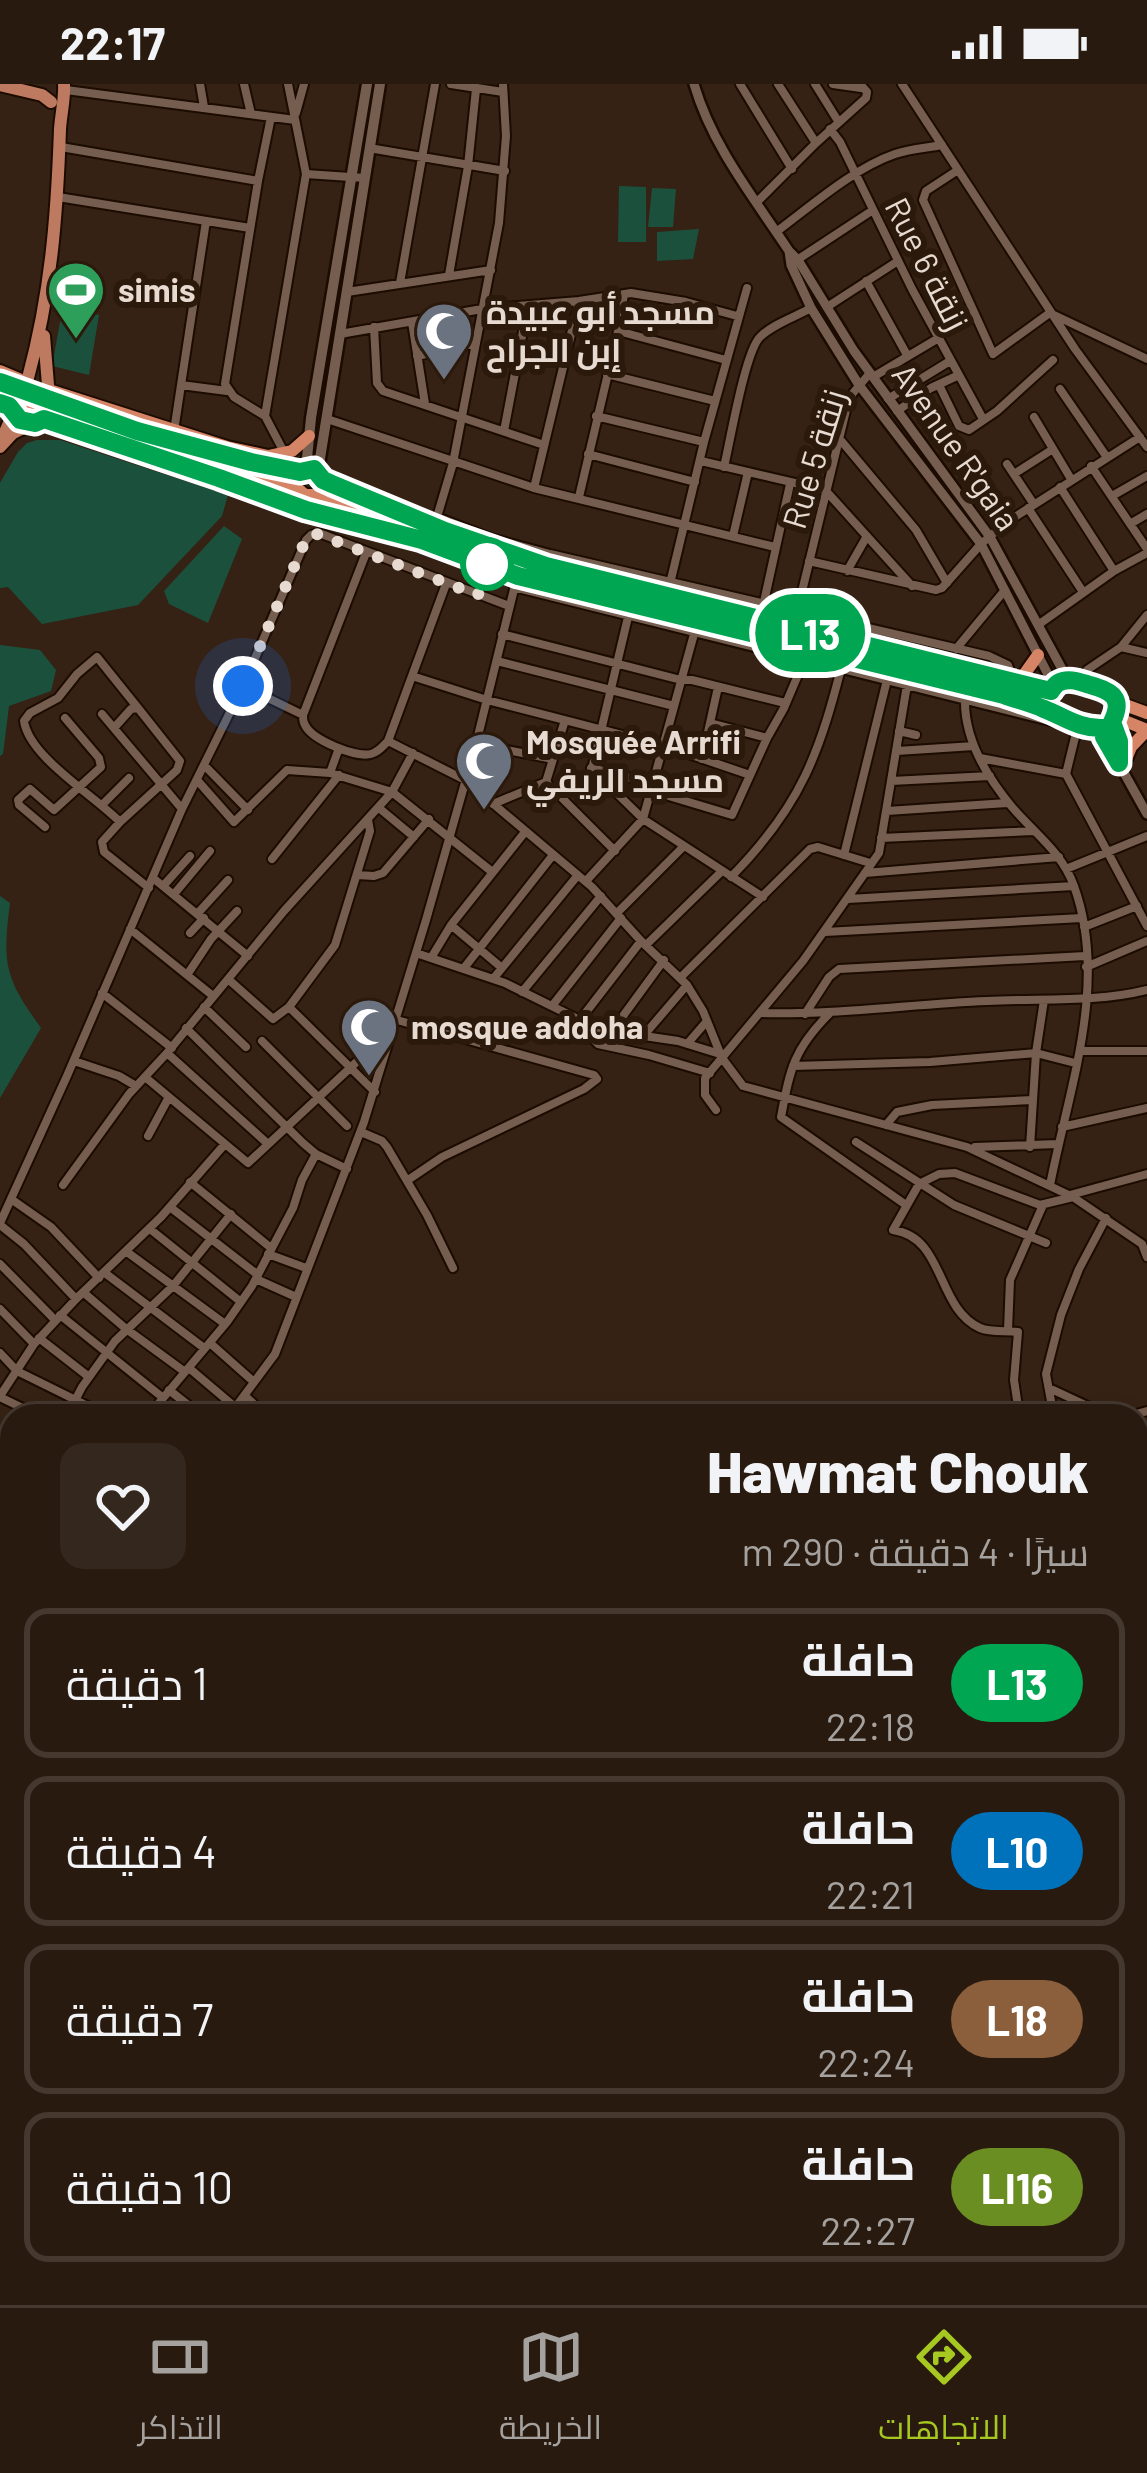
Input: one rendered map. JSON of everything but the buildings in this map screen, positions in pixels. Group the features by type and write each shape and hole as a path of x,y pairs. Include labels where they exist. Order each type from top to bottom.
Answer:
{"highway":[{"path":"0,371 137,431 312,473 546,566 669,589 760,620 1016,682 1052,689 1068,680 1084,683 1147,712"},
{"path":"52,391 268,456 285,454 309,436"},
{"path":"6,404 297,488 516,581 1052,711 1071,722 1110,722 1147,730"},
{"path":"47,417 306,510 422,540"},
{"path":"227,447 251,462"},
{"path":"217,466 256,491"},
{"path":"297,488 296,477 312,473"},
{"path":"312,473 321,490 313,495"},
{"path":"1016,682 1038,655"},
{"path":"1052,689 1048,701 1052,711"},
{"path":"1110,722 1117,702"},
{"path":"1121,766 1147,730"}],"main road":[{"path":"312,473 309,436 367,84"},
{"path":"312,473 326,419 380,84"},
{"path":"0,85 53,91 60,141 43,323 52,391 47,417 29,423 0,445"},
{"path":"0,445 6,404 43,323"},
{"path":"15,381 43,380 52,391"},
{"path":"6,404 29,423"}],"street":[{"path":"155,84 157,100"},
{"path":"200,84 204,107"},
{"path":"244,84 251,114"},
{"path":"265,416 305,174 288,84"},
{"path":"295,120 304,84"},
{"path":"400,283 435,84"},
{"path":"430,520 453,463 505,170 503,88 451,84"},
{"name":"Avenue R'gaia","path":"694,84 715,136 793,259 986,540 1068,680"},
{"path":"740,84 792,169"},
{"path":"778,84 815,142"},
{"name":"Rue 6 زنقة","path":"815,84 898,261 983,419"},
{"path":"757,202 867,94 862,86 833,84"},
{"path":"902,84 1101,387 1147,447"},
{"path":"449,275 476,89"},
{"path":"53,91 295,120"},
{"path":"228,392 225,384 271,117"},
{"path":"60,141 258,181"},
{"path":"776,232 896,153 942,145"},
{"path":"369,148 505,170"},
{"path":"958,170 926,191 923,200 993,354 1052,313"},
{"path":"305,174 365,178"},
{"path":"58,196 250,228"},
{"path":"793,259 873,210"},
{"path":"174,431 206,221"},
{"name":"Avenue R'gaia","path":"793,259 811,308 860,385 986,540 1052,689"},
{"path":"827,307 898,261"},
{"path":"347,292 490,270"},
{"path":"866,281 907,355"},
{"path":"747,288 669,589 763,604 999,659 1008,665 1016,682"},
{"path":"340,334 482,309 624,293 652,295 737,316"},
{"path":"578,497 624,293"},
{"path":"534,488 579,301"},
{"path":"504,431 528,305"},
{"path":"724,467 756,341 811,308"},
{"path":"1052,313 1146,355"},
{"path":"412,322 425,405"},
{"path":"374,327 379,387 544,446"},
{"path":"618,331 726,360"},
{"name":"Rue 5 زنقة","path":"797,612 848,402 872,375 938,339"},
{"path":"417,356 476,343"},
{"path":"888,398 950,361"},
{"path":"939,385 959,426 969,430 1053,361"},
{"path":"607,374 715,400"},
{"path":"897,411 959,375"},
{"path":"181,385 228,392 265,416 285,454"},
{"path":"1060,389 1106,456"},
{"path":"596,416 704,442"},
{"path":"1034,417 1071,479"},
{"path":"326,419 534,488 775,547"},
{"path":"838,437 916,530 946,583"},
{"path":"809,561 930,591 942,588 986,540 1030,506 1140,437"},
{"path":"1053,448 1011,469 1083,592"},
{"path":"588,454 695,482"},
{"path":"701,461 825,490 912,586"},
{"path":"1038,625 1147,551 1091,466"},
{"path":"733,536 748,472"},
{"path":"1112,496 1147,476"},
{"path":"760,620 790,484"},
{"path":"1060,488 1114,571"},
{"path":"1130,524 1147,514"},
{"path":"223,1404 187,1370 80,1295 0,1224 148,883 243,686 306,540 319,533 509,606"},
{"path":"846,571 868,536"},
{"path":"366,554 303,715 310,732 340,748 365,755 388,741 446,584"},
{"path":"238,1404 275,1354 375,1092 476,744 516,581 694,634 804,661 842,663 887,680 966,693 1054,722 1071,722 1066,774 1147,926"},
{"path":"956,650 1006,589"},
{"path":"1084,683 1087,670 1120,646 1147,615"},
{"path":"628,617 592,768 643,819 763,897"},
{"path":"502,634 785,703"},
{"path":"493,979 582,878 643,819 694,634"},
{"path":"1120,646 1147,653"},
{"path":"120,822 77,788 26,734 24,721 58,698 98,657 180,761 177,770 104,839 101,849 132,876 175,893 248,956"},
{"path":"497,661 674,706"},
{"path":"592,768 731,816 804,661"},
{"path":"580,1020 643,943 766,840 802,785 821,741 842,663"},
{"path":"412,676 665,746 750,775"},
{"path":"844,855 887,680"},
{"path":"716,1110 705,1095 708,1075 824,932 879,853 907,685"},
{"path":"243,686 303,715"},
{"path":"702,759 718,687"},
{"path":"966,693 965,712 979,757 1008,802 1060,857 1074,886 1083,923 1088,998 1050,1185"},
{"path":"114,728 131,709 138,708"},
{"path":"102,714 182,809"},
{"path":"45,827 19,805 25,792 30,789 54,810 101,766 64,718"},
{"path":"546,782 565,720"},
{"path":"1110,722 1104,737 1147,814"},
{"path":"710,724 766,738"},
{"path":"899,731 916,735"},
{"path":"388,741 465,780 601,896 684,981 721,1056 745,1087 967,1147 1072,1196 1144,1243 1147,1257"},
{"path":"476,744 553,759"},
{"path":"897,751 974,746"},
{"path":"272,859 334,774 340,748"},
{"path":"63,1186 136,1087 284,910 392,792 413,753"},
{"path":"979,757 1066,774"},
{"path":"204,764 248,810"},
{"path":"197,780 233,822 287,770 334,774 392,792 491,872"},
{"path":"892,781 991,776"},
{"path":"103,804 129,778"},
{"path":"494,804 546,782"},
{"path":"546,782 615,851"},
{"path":"886,811 1008,802"},
{"path":"379,808 414,837"},
{"path":"357,875 383,872 428,819"},
{"path":"228,979 274,1019 289,1007 335,945 370,831 368,820"},
{"path":"881,838 1035,831"},
{"path":"431,958 451,925 525,832"},
{"path":"1066,869 1147,836"},
{"path":"553,1006 619,916 683,847"},
{"path":"644,1035 684,981 813,848 871,863"},
{"path":"175,893 210,851"},
{"path":"464,968 553,855"},
{"path":"164,885 190,856"},
{"path":"862,873 1060,857"},
{"path":"190,933 228,880"},
{"path":"846,899 1074,886"},
{"path":"522,992 601,896"},
{"path":"824,932 1083,923 1136,906"},
{"path":"187,975 237,911"},
{"path":"451,925 502,968"},
{"path":"130,929 213,996"},
{"path":"805,1014 838,969 1086,961 1147,941"},
{"path":"416,952 493,979 596,1027 688,1043 721,1056"},
{"path":"612,1031 664,960"},
{"path":"761,1013 1088,998 1147,990"},
{"path":"102,993 170,1050 269,1145"},
{"path":"1030,1147 1044,1000"},
{"path":"204,1007 246,1047"},
{"path":"289,1007 375,1092"},
{"path":"830,1013 808,1037 788,1076 782,1119 906,1205"},
{"path":"688,1043 707,1021"},
{"path":"145,1077 248,1163 395,1024"},
{"path":"395,1024 596,1078 584,1089 442,1157 408,1180"},
{"path":"596,1027 598,1044 650,1054 708,1075"},
{"path":"187,1028 316,1154 347,1169"},
{"path":"262,1041 346,1126"},
{"path":"1080,1051 1147,1051"},
{"path":"793,1066 1036,1053 1075,1064"},
{"path":"74,1061 136,1087"},
{"path":"148,1136 169,1097"},
{"path":"886,1125 897,1112 932,1105 1034,1100"},
{"path":"1062,1127 1147,1108"},
{"path":"361,1132 387,1147 453,1268"},
{"path":"856,1142 972,1214 1046,1244"},
{"path":"0,1396 37,1341 150,1229 225,1144"},
{"path":"967,1147 1058,1144"},
{"path":"157,1404 225,1324 257,1277 316,1154"},
{"path":"1018,1404 1014,1378 1020,1334 975,1325 944,1286 926,1247 892,1230 906,1205 919,1184 935,1175 955,1173 1043,1205 1147,1174"},
{"path":"190,1182 269,1251 307,1268"},
{"path":"10,1199 50,1227 102,1275 254,1382"},
{"path":"1008,1330 1008,1287 1043,1205"},
{"path":"170,1207 257,1277 296,1297"},
{"path":"74,1404 125,1328 173,1286 231,1214"},
{"path":"1051,1404 1047,1371 1066,1303 1106,1218"},
{"path":"150,1229 241,1302"},
{"path":"127,1252 225,1324"},
{"path":"0,1264 58,1318 183,1404"},
{"path":"0,1310 89,1377"},
{"path":"0,1353 17,1371 84,1404"},
{"path":"1048,1387 1084,1404"},
{"path":"245,1396 254,1404"}],"green space":[{"path":"619,186 646,187 646,242 618,242"},
{"path":"652,188 676,189 673,227 648,227"},
{"path":"699,229 693,259 657,261 657,232"},
{"name":"simis","path":"63,306 99,315 89,375 52,366"},
{"path":"37,440 60,440 228,495 222,516 138,605 42,624 8,587 0,588 0,483 18,452"},
{"path":"224,526 242,539 208,623 169,604 164,591"},
{"path":"0,645 40,650 56,670 51,691 9,706 0,756"},
{"path":"0,896 10,903 6,942 13,983 41,1028 0,1098"}],"bus line":[{"name":"L13","path":"0,382 137,431 251,462 300,472 314,469 332,484 546,566 1051,691 1068,680 1102,688 1117,702 1112,722 1119,741 1119,763 1103,728 1064,720 1052,711 1004,695 518,576 422,540 306,510 44,419 35,423 20,420 0,403"}],"place":[{"name":"simis","path":"76,341"},
{"name":"مسجد أبو عبيدة إبن الجراح","path":"444,382"},
{"name":"Mosquée Arrifi مسجد الريفي","path":"484,812"},
{"name":"mosque addoha","path":"369,1078"}],"route":[{"path":"243,686 303,546 314,533 478,595 487,564"}]}
